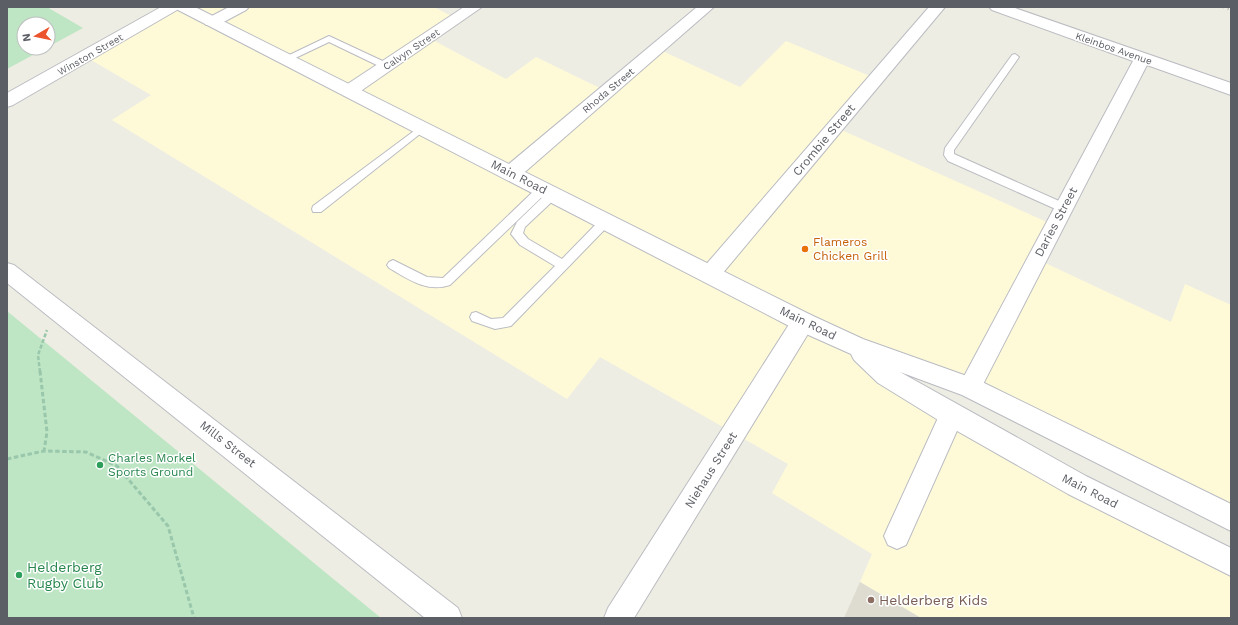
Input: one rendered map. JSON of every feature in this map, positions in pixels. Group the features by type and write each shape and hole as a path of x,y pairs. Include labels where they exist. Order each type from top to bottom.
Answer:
{"street":[{"name":"Winston Street","path":"7,101 172,7"},
{"name":"Main Road","path":"182,7 803,322 855,346 970,387 1231,518"},
{"path":"212,22 241,7"},
{"name":"Calvyn Street","path":"349,91 474,7"},
{"name":"Rhoda Street","path":"511,173 706,7"},
{"name":"Crombie Street","path":"710,274 937,7"},
{"name":"Kleinbos Avenue","path":"997,7 1231,89"},
{"name":"Daries Street","path":"970,387 1143,58"},
{"name":"Mills Street","path":"7,271 433,612"},
{"name":"Niehaus Street","path":"618,618 803,322"},
{"name":"Main Road","path":"855,346 886,376 952,415 1077,486 1231,562"},
{"path":"897,536 952,415"}],"lane":[{"path":"286,60 329,39 386,66"},
{"path":"1015,56 949,150 949,154 952,158 1064,208"},
{"path":"317,209 422,128"},
{"path":"393,265 431,284 438,285 446,282 548,192"},
{"path":"548,192 521,225 517,234 524,242 564,265"},
{"path":"476,317 489,324 498,325 507,322 606,221"}],"path":[{"path":"44,451 47,432 38,355 46,331 64,316"},
{"path":"7,459 44,451 86,452 117,466 168,526 194,618"}],"shaded area":[{"path":"174,7 434,7 457,19 429,38 506,79 536,57 606,91 656,48 740,87 786,41 877,79 837,128 1058,227 1041,261 1171,322 1185,284 1231,305 1231,515 857,345 887,375 1231,559 1231,618 921,618 860,582 872,554 772,493 788,464 600,357 567,399 112,120 151,95 86,57"},
{"name":"Helderberg Kids","path":"860,582 921,618 844,618"}],"green space":[{"path":"7,7 47,7 83,28 56,43 56,16 16,16 16,56 31,56 7,69"},
{"name":"Charles Morkel Sports Ground","path":"7,311 381,618 7,618"}],"railway":[{"path":"1223,7 1231,10"}],"place":[{"name":"Flameros Chicken Grill","path":"805,249"},
{"name":"Charles Morkel Sports Ground","path":"100,465"},
{"name":"Helderberg Rugby Club","path":"19,575"},
{"name":"Helderberg Kids","path":"871,600"}]}
